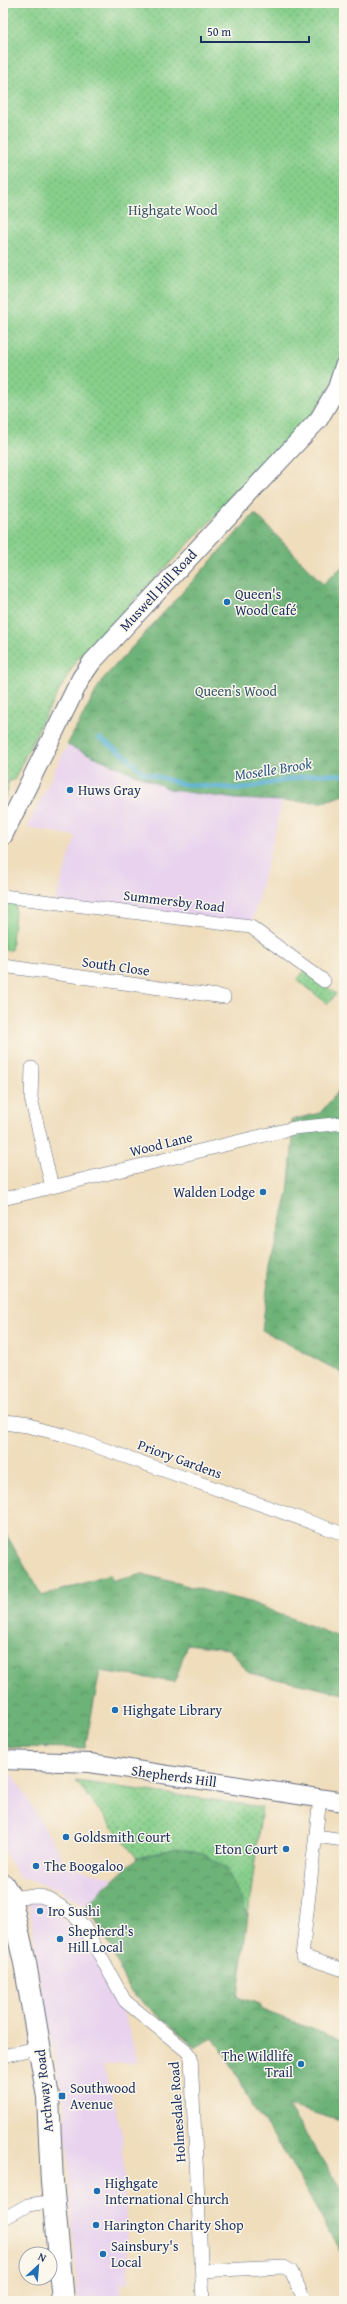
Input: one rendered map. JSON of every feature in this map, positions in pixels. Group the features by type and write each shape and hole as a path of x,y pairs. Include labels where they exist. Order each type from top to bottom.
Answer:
{"highway":[{"name":"Archway Road","path":"6,1891 25,1963 48,2097 54,2201 63,2301"}],"main road":[{"name":"Muswell Hill Road","path":"3,836 81,678 92,662 319,419 337,388 344,366"},
{"name":"Shepherds Hill","path":"3,1760 90,1763 344,1802"}],"street":[{"name":"Summersby Road","path":"3,896 251,927 324,981"},
{"name":"South Close","path":"3,966 224,997"},
{"path":"32,1068 31,1098 52,1187"},
{"name":"Wood Lane","path":"3,1200 294,1128 344,1123"},
{"name":"Priory Gardens","path":"3,1423 28,1426 64,1435 344,1534"},
{"path":"320,1798 302,1956 344,1970"},
{"path":"316,1836 344,1840"},
{"name":"Holmesdale Road","path":"6,1891 40,1896 49,1899 73,1914 85,1928 125,2001 188,2052 191,2057 203,2301"},
{"path":"3,2056 40,2047"},
{"path":"3,2219 28,2205 54,2201"},
{"path":"202,2271 284,2267 291,2271 305,2301"}],"shaded area":[{"path":"67,745 172,790 236,799 283,801 251,927 54,903 76,836 27,827"},
{"path":"13,1774 67,1866 114,1878 84,1907 60,1890 19,1877 3,1850 3,1777"},
{"path":"39,1900 79,1931 91,1948 111,1992 122,2008 138,2061 103,2065 122,2133 129,2283 121,2283 122,2301 78,2301 64,2100 40,1982 29,1902"}],"green space":[{"name":"Highgate Wood","path":"3,3 344,3 344,348 332,384 311,416 76,661 41,723 14,780 9,781 7,787 8,791 3,801"},
{"name":"Queen’s Wood","path":"255,513 323,584 344,565 344,795 323,802 283,801 236,799 172,790 67,745 102,680"},
{"path":"3,902 16,903 11,950 6,951 3,945"},
{"path":"305,970 336,994 328,1004 297,980"},
{"path":"344,1078 344,1374 262,1330 270,1266 288,1193 294,1128 291,1120 320,1113 337,1093"},
{"path":"3,1529 42,1596 110,1575 113,1581 142,1574 250,1602 344,1639 344,1694 249,1673 229,1649 187,1644 175,1682 100,1671 85,1748 3,1747"},
{"path":"76,1781 262,1807 248,1915 227,1869 203,1853 177,1848 137,1858"},
{"path":"177,1848 203,1853 227,1869 248,1915 238,1997 260,2004 262,2010 344,2041 344,2122 287,2105 344,2194 344,2251 341,2253 285,2153 249,2101 235,2070 213,2038 196,2047 129,1991 110,1946 87,1904 137,1858"}],"waterway":[{"name":"Moselle Brook","path":"99,738 126,756 142,772 182,784 241,789 317,774 344,775"}],"place":[{"name":"Queen's Wood Café","path":"227,602"},
{"name":"Huws Gray","path":"70,790"},
{"name":"Walden Lodge","path":"263,1192"},
{"name":"Highgate Library","path":"115,1710"},
{"name":"Goldsmith Court","path":"66,1837"},
{"name":"Eton Court","path":"286,1849"},
{"name":"The Boogaloo","path":"36,1866"},
{"name":"Iro Sushi","path":"40,1911"},
{"name":"Shepherd's Hill Local","path":"60,1939"},
{"name":"The Wildlife Trail","path":"301,2064"},
{"name":"Southwood Avenue","path":"62,2096"},
{"name":"Highgate International Church","path":"97,2191"},
{"name":"Harington Charity Shop","path":"96,2225"},
{"name":"Sainsbury's Local","path":"103,2254"}]}
